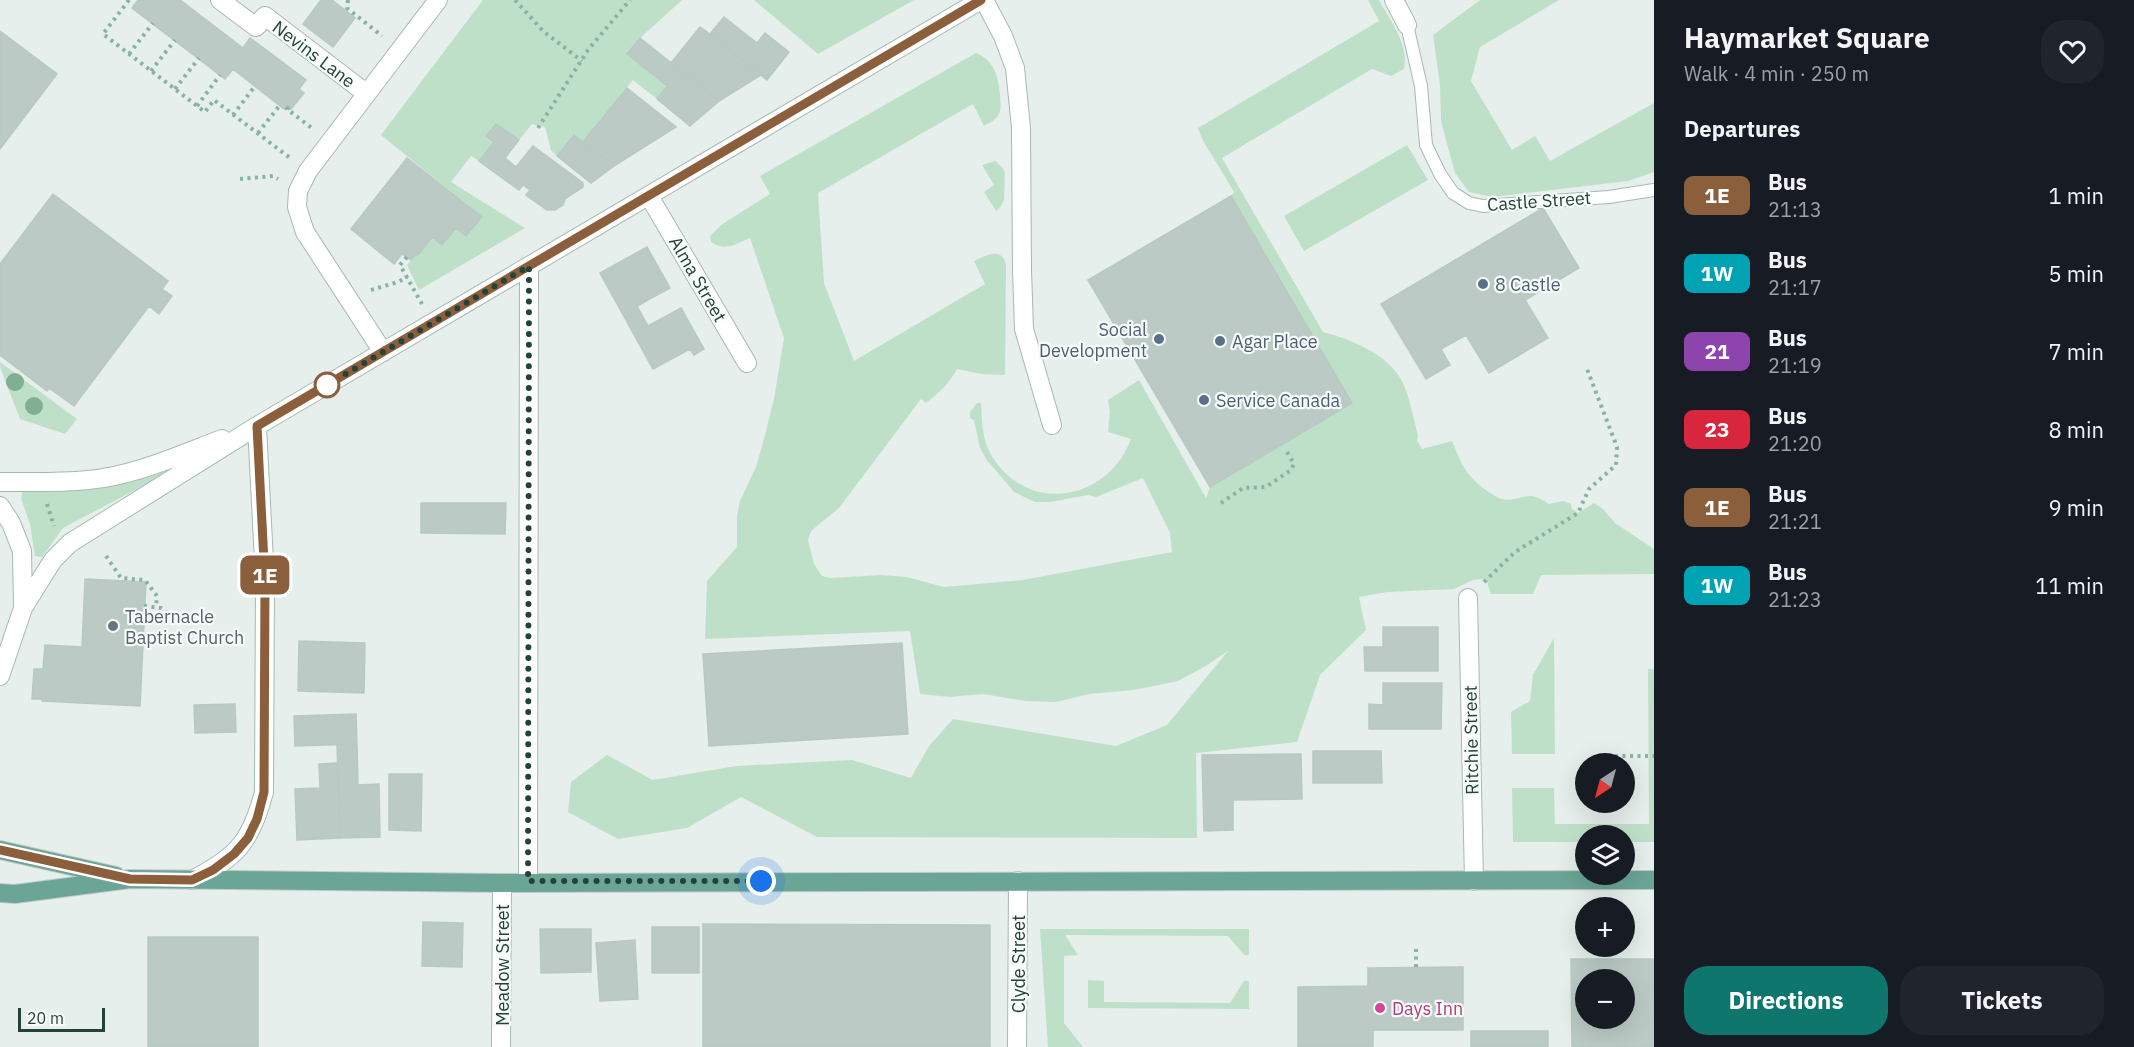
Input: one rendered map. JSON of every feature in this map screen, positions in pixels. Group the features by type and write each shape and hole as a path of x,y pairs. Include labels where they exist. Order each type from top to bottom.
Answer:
{"main road":[{"path":"0,850 130,879"},
{"path":"0,893 15,894 130,879 502,883 528,881 1654,880"}],"street":[{"name":"Nevins Lane","path":"220,0 256,27 265,16 367,94"},
{"path":"383,352 305,232 297,207 298,194 301,182 308,171 438,0"},
{"path":"0,676 23,608 53,560 70,543 257,426 983,0 1003,36 1015,68 1021,128 1024,329 1052,425"},
{"name":"Castle Street","path":"1394,0 1407,25"},
{"name":"Alma Street","path":"649,196 747,363"},
{"path":"528,881 529,266"},
{"path":"0,482 90,480 116,475 143,468 257,426"},
{"path":"192,880 213,870 234,854 248,838 257,819 264,792 265,581 257,426"},
{"path":"0,506 11,523 22,551 23,608"},
{"name":"Ritchie Street","path":"1468,598 1474,881"},
{"name":"Clyde Street","path":"1017,1047 1018,881"},
{"name":"Meadow Street","path":"501,1047 502,883"}],"lane":[{"name":"Castle Street","path":"1407,25 1421,86 1426,145 1440,174 1453,193 1469,203 1483,206 1609,197 1654,190"}],"path":[{"path":"129,0 103,34 205,112 214,100 308,171"},
{"path":"348,0 346,9 400,50"},
{"path":"515,0 543,31 582,61"},
{"path":"538,128 582,61 630,0"},
{"path":"129,54 153,23"},
{"path":"151,71 175,40"},
{"path":"175,89 199,58"},
{"path":"197,106 220,75"},
{"path":"233,115 255,86"},
{"path":"258,133 280,105"},
{"path":"289,107 287,109 330,142"},
{"path":"240,179 273,176 298,194"},
{"path":"406,257 400,265 432,323"},
{"path":"347,297 398,282 407,277"},
{"path":"1468,598 1515,552 1578,513 1589,489 1616,465 1617,447 1587,369"},
{"path":"1221,503 1243,488 1266,487 1291,470 1293,464 1286,450"},
{"path":"43,494 54,527"},
{"path":"106,556 121,578 145,580 157,596 156,607"},
{"path":"144,606 156,607 167,613"},
{"path":"1635,756 1654,756"},
{"path":"1416,946 1416,967"}],"green space":[{"path":"483,0 682,0 640,38 628,54 667,86 657,99 633,80 583,142 573,135 557,156 551,150 545,127 532,124 519,140 496,124 487,136 494,142 479,161 471,156 451,182 525,228 419,290 407,265 416,254 418,255 432,237 443,245 456,228 467,236 482,217 381,135"},
{"path":"754,0 914,0 818,54"},
{"path":"1368,0 1379,0 1394,25 1404,51 1404,69 1391,76 1372,69 1222,158 1323,332 1367,349 1378,355 1396,371 1407,394 1418,435 1417,441 1422,449 1452,441 1470,476 1501,499 1509,500 1529,496 1549,504 1563,501 1571,504 1572,509 1578,513 1594,503 1603,509 1615,523 1654,549 1654,574 1541,575 1533,594 1491,594 1486,579 1473,580 1454,589 1387,592 1359,597 1366,630 1320,675 1297,742 1196,753 1197,838 817,837 741,797 687,828 618,839 568,812 571,782 607,755 653,780 736,766 852,760 911,778 929,746 953,719 1116,746 1167,725 1228,651 1178,681 1134,690 1089,694 1056,702 1026,701 983,694 950,697 920,694 910,631 705,639 707,581 737,547 737,516 740,501 756,467 763,443 774,399 784,338 750,238 726,247 711,242 710,236 721,225 770,194 760,176 976,53 982,56 991,65 998,82 1000,109 994,120 984,126 973,104 818,193 824,283 854,361 985,284 974,261 993,254 1001,256 1006,265 1005,375 981,374 957,369 931,399 926,403 921,399 839,508 811,531 808,540 814,564 822,576 831,578 881,575 907,577 944,587 1023,580 1172,552 1170,533 1143,478 1096,497 1088,495 1050,502 1035,502 1014,492 986,459 980,448 970,412 977,403 981,403 987,447 1005,473 1023,486 1044,493 1065,493 1085,488 1104,477 1119,461 1131,439 1108,432 1110,412 1108,400 1139,380 1206,498 1210,487 1352,403 1231,196 1234,192 1202,139 1198,128 1379,21"},
{"path":"1480,0 1559,0 1480,47 1471,81 1512,150 1535,136 1550,161 1654,103 1654,172 1628,181 1493,197 1469,192 1455,173 1441,121 1440,85 1433,35"},
{"path":"1407,145 1428,180 1304,251 1284,216"},
{"path":"995,161 1005,173 1004,200 996,211 984,192 994,185 982,165"},
{"path":"0,362 77,419 65,434 20,419"},
{"path":"217,447 63,528 42,557 35,556 30,524 21,498 23,487"},
{"path":"1554,638 1555,754 1512,754 1511,712 1530,701 1533,675"},
{"path":"1648,669 1654,669 1654,842 1635,842 1635,825 1575,825 1575,842 1513,842 1512,788 1554,788 1555,824 1649,824"},
{"path":"1040,929 1249,929 1249,955 1244,955 1228,936 1065,935 1078,955 1064,956 1064,1023 1083,1047 1048,1047"},
{"path":"1088,980 1104,981 1104,1002 1230,1003 1244,981 1249,981 1249,1009 1088,1008"}],"building":[{"path":"138,0 180,0 243,48 250,38 306,80 299,89 304,93 291,109 286,106 284,109 233,69 225,79 132,8"},
{"path":"321,0 332,0 355,18 333,47 303,24"},
{"path":"724,17 757,43 765,33 789,52 767,80 710,34"},
{"path":"700,27 761,75 719,101 671,63"},
{"path":"0,31 57,74 0,149"},
{"path":"640,38 719,101 690,126 657,99 667,86 627,54"},
{"path":"627,88 676,127 614,166 583,142"},
{"path":"496,124 519,140 505,158 516,167 533,146 583,183 583,187 565,199 563,205 555,210 547,210 526,195 530,190 523,185 519,190 479,161 494,142 486,136"},
{"path":"574,135 614,166 591,183 557,156"},
{"path":"407,158 482,217 466,236 456,228 442,245 432,237 411,260 402,254 394,264 351,229"},
{"path":"53,194 168,281 162,289 172,296 159,314 149,306 74,406 49,388 47,391 0,355 0,264"},
{"name":"Agar Place","path":"1231,196 1352,403 1210,487 1088,280"},
{"name":"8 Castle","path":"1543,208 1579,268 1525,300 1548,338 1489,373 1466,335 1441,349 1450,365 1426,379 1381,304"},
{"path":"647,247 670,288 637,306 648,326 681,308 704,349 694,355 690,349 653,369 600,273"},
{"path":"421,503 506,503 505,534 421,533"},
{"name":"Tabernacle Baptist Church","path":"85,579 146,582 140,706 32,699 34,669 43,669 45,645 82,647"},
{"path":"1383,627 1438,627 1438,671 1365,671 1364,647 1383,647"},
{"path":"299,641 365,643 364,693 298,691"},
{"path":"902,643 908,734 709,746 703,654"},
{"path":"1383,683 1442,683 1441,729 1369,729 1369,704 1383,705"},
{"path":"235,704 236,732 195,733 194,705"},
{"path":"356,714 357,744 295,746 294,716"},
{"path":"337,744 357,744 358,785 379,784 380,837 340,838"},
{"path":"1313,751 1381,751 1382,783 1313,783"},
{"path":"1301,754 1302,799 1233,800 1233,830 1204,831 1202,755"},
{"path":"338,763 340,838 297,840 295,789 320,788 319,764"},
{"path":"389,774 422,774 421,831 389,830"},
{"path":"423,922 463,923 462,967 422,966"},
{"path":"703,924 990,925 990,1047 703,1047"},
{"path":"652,927 699,927 699,973 652,973"},
{"path":"540,929 591,929 591,972 541,973"},
{"path":"148,937 258,937 258,1047 148,1047"},
{"path":"635,940 638,999 600,1001 596,943"},
{"path":"1571,959 1654,959 1654,1047 1572,1047"},
{"name":"Days Inn","path":"1463,967 1463,1030 1373,1030 1373,1047 1298,1047 1298,987 1368,986 1368,968"},
{"name":"Days Inn","path":"1471,1031 1548,1031 1548,1047 1471,1047"}],"bus line":[{"name":"1E","path":"0,850 130,879 192,880 213,870 234,854 248,838 257,819 264,792 265,581 257,426 981,0"}],"place":[{"name":"8 Castle","path":"1483,284"},
{"name":"Social Development","path":"1159,339"},
{"name":"Agar Place","path":"1220,341"},
{"name":"Service Canada","path":"1204,400"},
{"name":"Tabernacle Baptist Church","path":"113,626"},
{"name":"Days Inn","path":"1380,1008"}],"route":[{"path":"327,385 529,266 528,881 761,881"}]}
